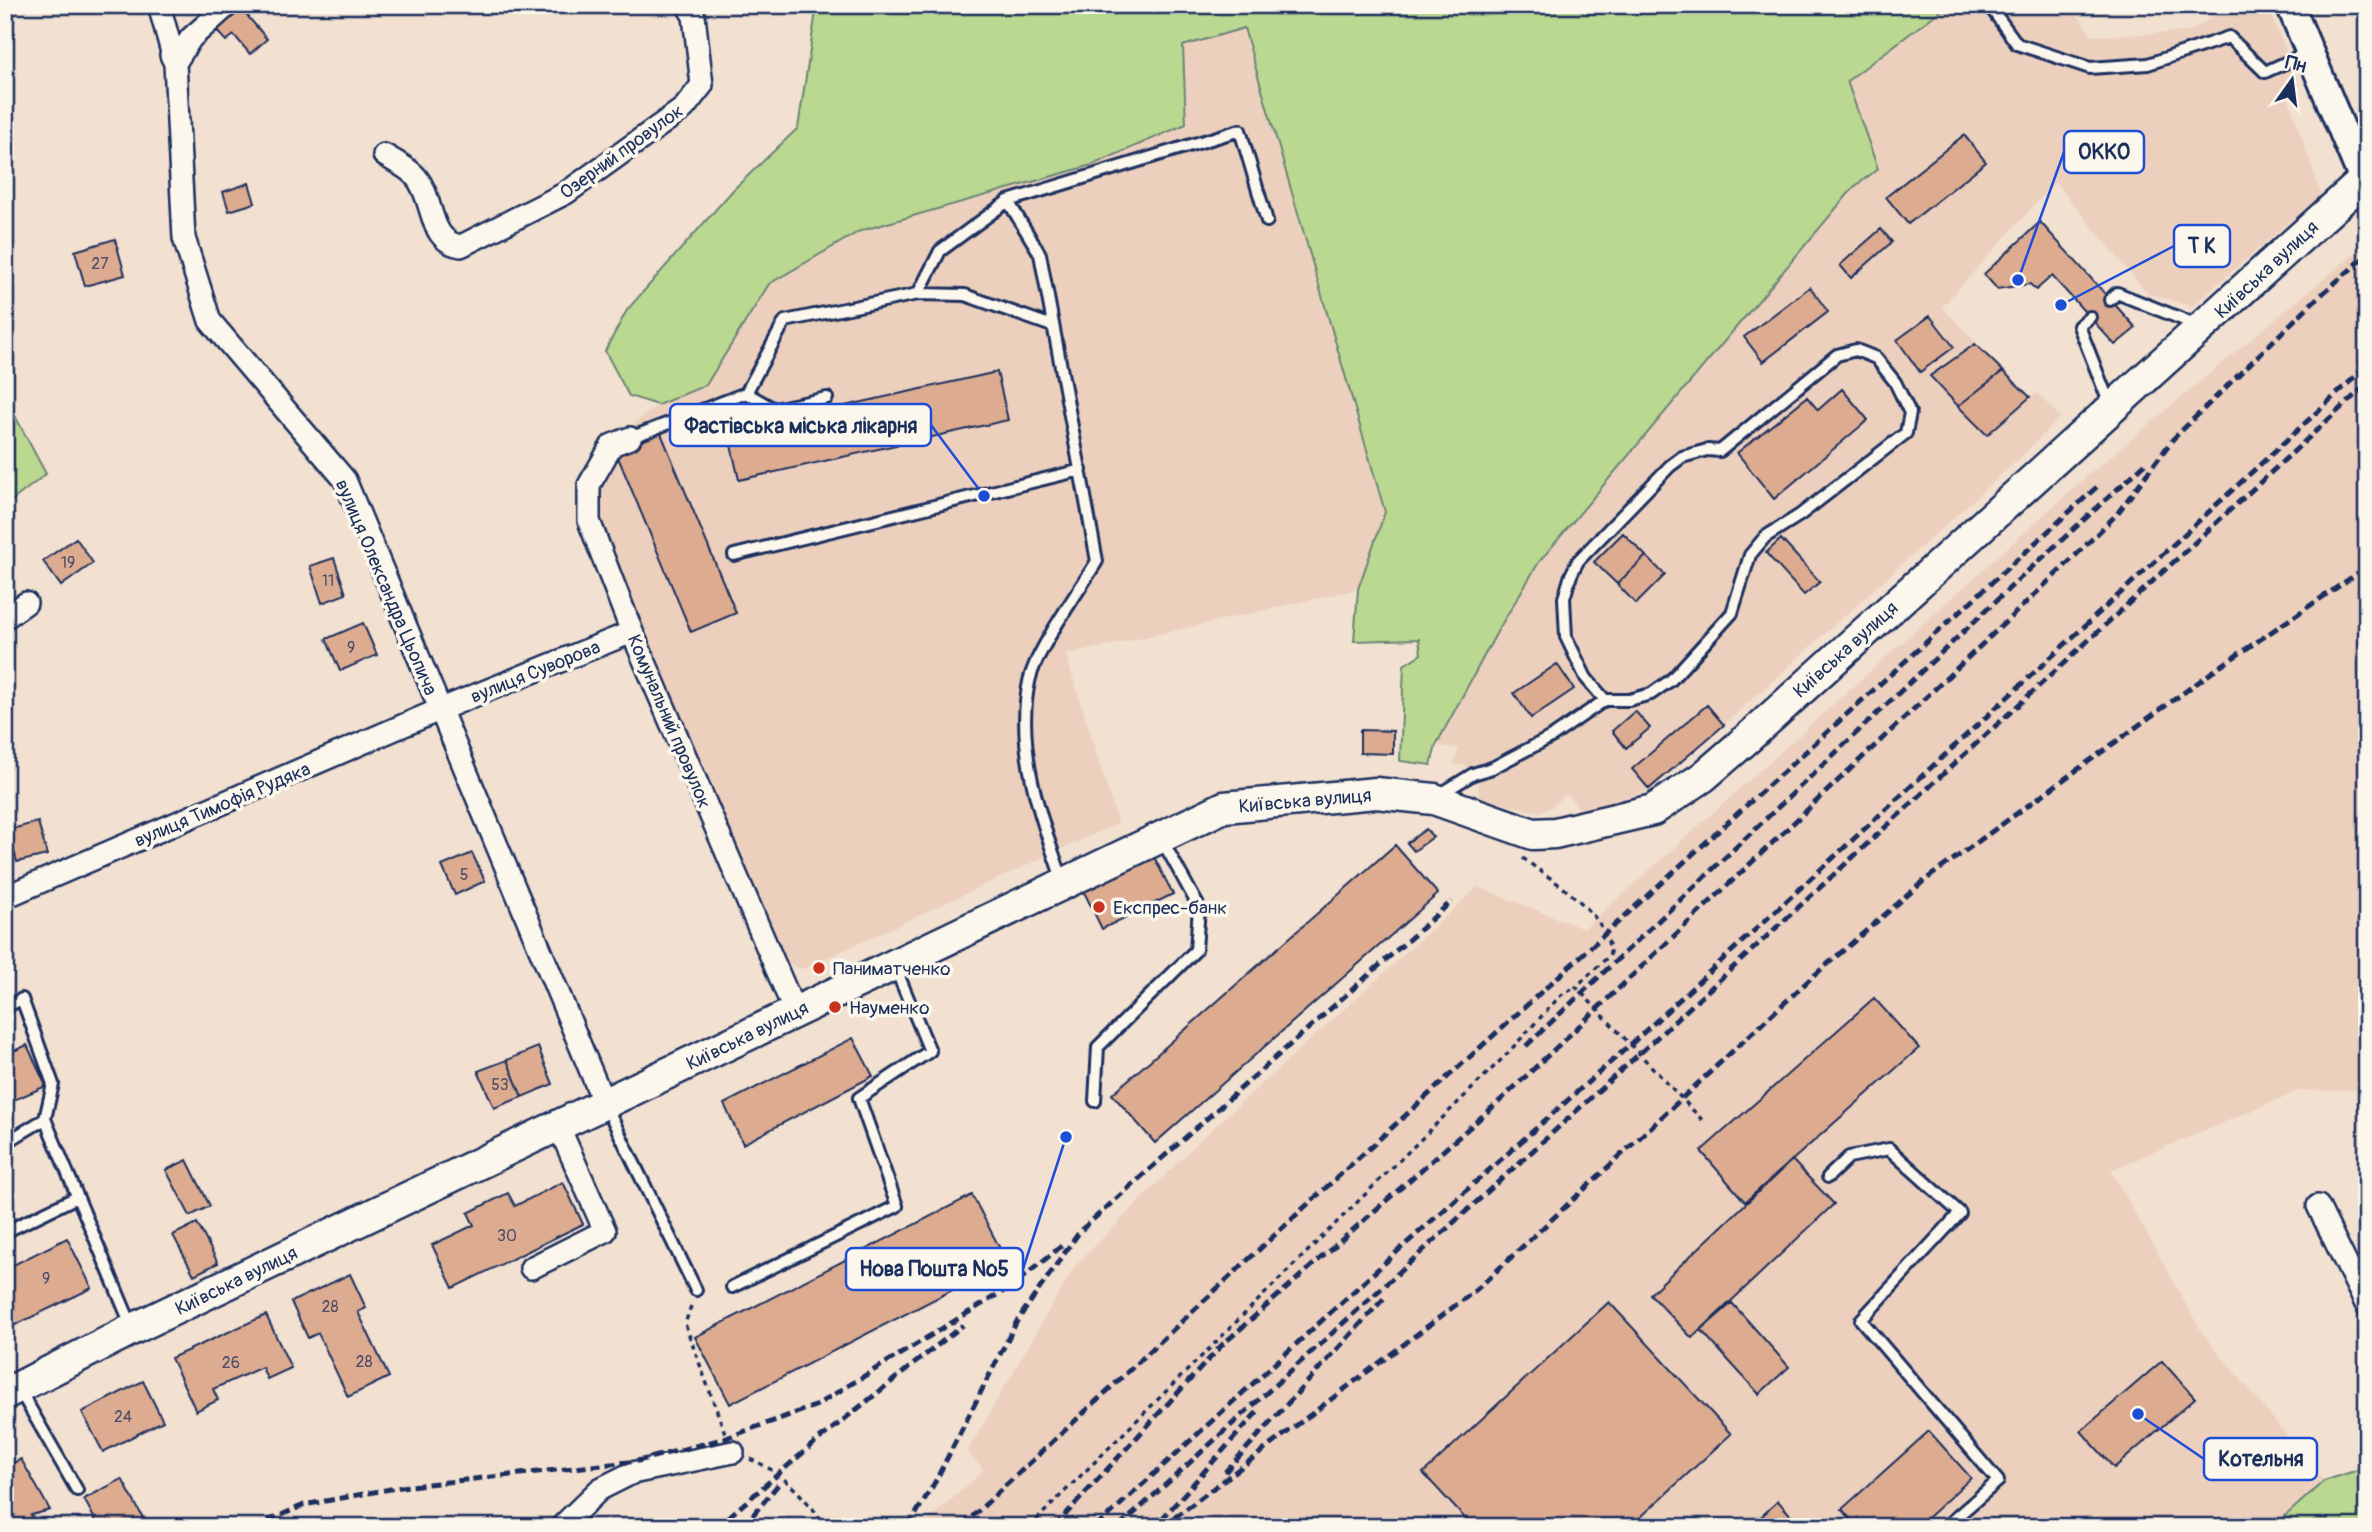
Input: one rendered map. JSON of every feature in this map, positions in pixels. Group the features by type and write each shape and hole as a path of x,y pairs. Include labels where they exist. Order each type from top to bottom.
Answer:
{"main road":[{"name":"Київська вулиця","path":"12,1391 133,1329 1224,807 1376,793 1434,799 1533,834 1555,833 1653,810 1703,777 1748,738 2365,179"}],"street":[{"path":"145,5 175,63"},
{"name":"вулиця Олександра Цьопича","path":"159,5 175,63 184,238 210,321 345,480 604,1103"},
{"path":"175,63 191,38 228,5"},
{"name":"Озерний провулок","path":"384,155 416,177 440,236 450,244 461,246 566,193 684,108 702,85 694,16 687,5"},
{"path":"2290,5 2365,179"},
{"name":"Комунальний провулок","path":"630,438 612,445 589,485 589,521 632,632 795,1012"},
{"path":"5,618 26,603"},
{"name":"вулиця Суворова","path":"439,710 632,632"},
{"name":"вулиця Тимофія Рудяка","path":"5,897 439,710"},
{"path":"531,1268 605,1231 558,1125"},
{"path":"2318,1206 2367,1306"},
{"path":"561,1527 600,1489 632,1474 733,1452"}],"lane":[{"path":"1989,5 2017,44 2090,68 2148,64 2229,37 2265,72 2309,52"},
{"path":"918,294 940,251 1008,201 1240,130 1267,221"},
{"path":"1008,201 1040,254 1097,561 1048,641 1029,681 1026,738 1044,831 1064,884"},
{"path":"2110,299 2118,293 2203,327"},
{"path":"630,438 746,393 785,321 918,294 965,295 1052,326"},
{"path":"2090,317 2079,326 2111,407"},
{"path":"1434,799 1473,774 1492,768 1553,736 1605,700 1629,700 1651,694 1671,680 1732,613 1750,555 1765,537 1800,515 1906,433 1910,413 1895,382 1875,358 1856,350 1837,355 1720,451 1707,450 1682,457 1578,561 1564,598 1566,637 1586,678 1605,700"},
{"path":"746,393 774,409 827,398"},
{"path":"734,555 1082,470"},
{"path":"1095,1101 1098,1047 1196,950 1199,907 1161,837"},
{"path":"732,1287 897,1206 859,1098 930,1051 894,965"},
{"path":"5,1007 22,999 53,1084 45,1119 133,1329"},
{"path":"604,1103 696,1290"},
{"path":"5,1143 45,1119"},
{"path":"1828,1177 1849,1157 1889,1149 1960,1213 1861,1320 1998,1481 1945,1527"},
{"path":"5,1232 77,1197"},
{"path":"12,1391 77,1490"}],"path":[{"path":"1029,1527 1506,1055 1561,995 1576,987 1610,956 1610,941 1589,910 1514,850"},
{"path":"1576,987 1705,1123"},
{"path":"696,1290 685,1324 733,1452 771,1467 812,1506 827,1527"}],"shaded area":[{"path":"1948,5 2070,5 2093,36 2189,32 2232,5 2267,5 2300,85 2288,96 2321,195 2192,306 2148,294 2055,182 1942,307 2029,397 2038,393 2060,417 2022,456 1650,791 1581,810 1567,794 1540,812 1485,800 1479,794 1478,779 1466,766 1453,764 1459,749 1436,745 1497,632 1539,562 1854,187 1878,169 1847,81"},
{"path":"1243,28 1385,512 1358,589 1066,655 1118,823 803,969 782,962 581,480 612,440 658,405 706,385 769,284 860,231 1092,165 1183,45"},
{"path":"2367,243 2367,1090 2298,1091 2111,1170 2201,1331 2324,1481 2273,1527 921,1527 984,1470 967,1452 1074,1267 1198,1142 1478,887 1584,929 2087,476"}],"green space":[{"path":"817,5 1849,5 1854,11 1896,6 1948,5 1847,81 1878,169 1854,187 1539,562 1497,632 1436,745 1431,765 1400,761 1404,665 1421,654 1419,639 1354,641 1358,589 1385,512 1244,28 1183,46 1186,124 1092,165 860,231 769,284 706,385 658,405 629,396 605,351 627,310 733,190 798,128"},
{"path":"5,397 46,474 5,506"},
{"path":"2367,1467 2367,1527 2273,1527 2324,1481"}],"building":[{"path":"240,7 267,39 250,54 234,35 226,41 215,29"},
{"path":"1964,135 1986,162 1908,224 1886,197"},
{"path":"249,183 255,203 229,211 223,192"},
{"path":"2040,222 2136,328 2115,345 2052,276 2036,290 2030,284 1997,289 1984,274"},
{"path":"1881,229 1892,242 1851,278 1840,265"},
{"path":"115,239 125,275 85,286 75,251"},
{"path":"1810,287 1828,312 1763,362 1744,337"},
{"path":"1930,316 1954,347 1920,372 1897,340"},
{"path":"1975,344 2003,371 1958,406 1930,376"},
{"path":"2003,371 2030,397 1987,435 1958,406"},
{"path":"997,372 1008,420 739,480 728,432"},
{"path":"1842,389 1868,420 1774,499 1737,453 1807,397 1818,410"},
{"path":"660,431 736,613 691,632 615,450"},
{"path":"1623,533 1646,556 1617,584 1594,562"},
{"path":"76,538 93,563 61,586 43,561"},
{"path":"1781,539 1820,582 1804,595 1766,553"},
{"path":"1646,556 1665,575 1636,604 1617,584"},
{"path":"334,558 346,594 322,603 310,566"},
{"path":"363,623 377,655 340,671 326,639"},
{"path":"1557,664 1574,689 1531,718 1514,693"},
{"path":"1707,705 1724,725 1649,789 1632,769"},
{"path":"1635,711 1650,728 1626,748 1612,731"},
{"path":"1360,730 1393,731 1393,754 1360,753"},
{"path":"38,822 47,855 17,862 8,830"},
{"path":"1426,829 1433,837 1414,851 1407,843"},
{"path":"1395,845 1438,894 1155,1143 1112,1094"},
{"path":"472,853 485,881 455,895 442,866"},
{"path":"1154,857 1173,894 1102,929 1084,892"},
{"path":"1874,998 1919,1048 1745,1202 1701,1151"},
{"path":"853,1038 873,1076 743,1144 724,1104"},
{"path":"27,1045 46,1086 5,1104 5,1055"},
{"path":"538,1047 553,1084 522,1097 507,1060"},
{"path":"507,1060 522,1097 494,1108 478,1071"},
{"path":"187,1160 210,1206 190,1216 166,1170"},
{"path":"1792,1160 1834,1204 1692,1338 1650,1294"},
{"path":"563,1182 583,1224 453,1288 432,1245 474,1225 468,1213 508,1193 515,1206"},
{"path":"972,1195 1007,1262 730,1404 695,1337"},
{"path":"197,1223 218,1263 194,1275 173,1235"},
{"path":"67,1238 92,1288 5,1330 5,1269"},
{"path":"350,1274 366,1308 358,1312 389,1377 348,1397 318,1333 308,1338 291,1302"},
{"path":"1609,1302 1731,1434 1630,1527 1473,1527 1423,1473"},
{"path":"1732,1303 1789,1367 1759,1394 1701,1330"},
{"path":"266,1315 291,1368 267,1379 262,1367 213,1389 218,1400 196,1411 171,1358"},
{"path":"2162,1361 2195,1398 2114,1468 2081,1431"},
{"path":"143,1381 163,1421 103,1452 82,1412"},
{"path":"1929,1431 1971,1478 1917,1527 1857,1527 1842,1509"},
{"path":"21,1459 50,1510 31,1515 38,1524 34,1527 5,1527 5,1467"},
{"path":"122,1479 148,1527 99,1527 84,1499"},
{"path":"1778,1501 1801,1527 1750,1527"}],"railway":[{"path":"1054,1527 1222,1345 1503,1098 2071,560 2117,514 2173,439 2314,301 2367,255"},
{"path":"1096,1527 1400,1249 1630,1045 2367,366"},
{"path":"1119,1527 1639,1054 2367,384"},
{"path":"1526,1046 2018,580 2147,462"},
{"path":"961,1527 1308,1204 2099,485"},
{"path":"1162,1527 1477,1289 1809,980 1925,880 2215,670 2367,567"},
{"path":"908,1527 935,1482 1017,1321 1080,1231 1452,901"},
{"path":"1007,1290 1064,1244"},
{"path":"254,1527 304,1505 401,1487 638,1461 726,1438 815,1406 1015,1284"},
{"path":"1225,1472 1386,1296"},
{"path":"717,1527 813,1444 963,1325"},
{"path":"1161,1520 1259,1410"},
{"path":"743,1527 781,1481"}],"place":[{"name":"OKKO","path":"2018,280"},
{"name":"Т К","path":"2061,305"},
{"name":"Фастівська міська лікарня","path":"984,496"},
{"name":"Експрес-банк","path":"1099,907"},
{"name":"Паниматченко","path":"819,968"},
{"name":"Науменко","path":"835,1007"},
{"name":"Нова Пошта №5","path":"1066,1137"},
{"name":"Котельня","path":"2138,1414"}]}
